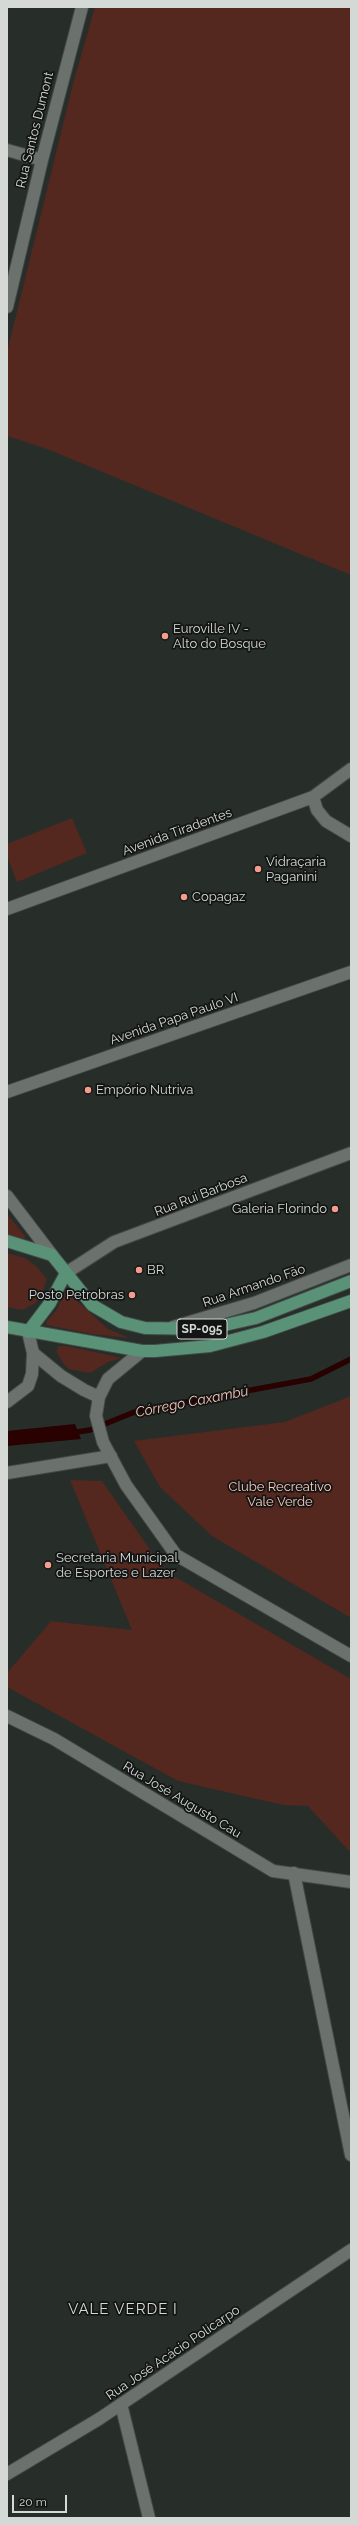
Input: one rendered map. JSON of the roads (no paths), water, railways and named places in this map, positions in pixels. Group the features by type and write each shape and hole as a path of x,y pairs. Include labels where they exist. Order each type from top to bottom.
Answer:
{"main road":[{"path":"7,1241 52,1255"},
{"name":"SP-095","path":"52,1255 92,1305 121,1322 145,1328 207,1329 256,1318 351,1281"},
{"path":"28,1332 50,1303 66,1273"},
{"name":"SP-095","path":"7,1327 28,1332 142,1350 210,1346 263,1332 351,1301"}],"street":[{"name":"Rua Santos Dumont","path":"7,307 42,160 82,7"},
{"path":"7,150 42,160"},
{"name":"Avenida Tiradentes","path":"7,909 313,797 351,769"},
{"path":"313,797 318,810 326,821 351,836"},
{"name":"Avenida Papa Paulo VI","path":"7,1092 351,972"},
{"name":"Rua Rui Barbosa","path":"66,1273 114,1242 351,1153"},
{"path":"7,1196 52,1255"},
{"name":"Rua Armando Fão","path":"166,1329 254,1303 351,1265"},
{"path":"7,1402 28,1386 32,1374 33,1353 28,1332"},
{"path":"142,1350 108,1379 99,1397 96,1416 103,1442 126,1485 176,1555 351,1656"},
{"path":"33,1353 62,1376 84,1390 99,1397"},
{"path":"7,1472 111,1456"},
{"name":"Rua José Augusto Cau","path":"7,1716 54,1739 273,1871 351,1882"},
{"path":"294,1873 351,2155"},
{"name":"Rua José Acácio Policarpo","path":"7,2474 121,2404 351,2250"},
{"path":"121,2404 149,2518"}],"waterway":[{"name":"Córrego Caxambú","path":"71,1433 90,1430 137,1411 311,1379 351,1359"}],"place":[{"name":"Euroville IV - Alto do Bosque","path":"165,636"},
{"name":"Vidraçaria Paganini","path":"258,869"},
{"name":"Copagaz","path":"184,897"},
{"name":"Empório Nutriva","path":"88,1090"},
{"name":"Galeria Florindo","path":"335,1209"},
{"name":"BR","path":"139,1270"},
{"name":"Posto Petrobras","path":"132,1295"},
{"name":"Secretaria Municipal de Esportes e Lazer","path":"48,1565"}],"district":[{"name":"VALE VERDE I","path":"123,2309"}],"park label":[{"name":"Clube Recreativo Vale Verde","path":"280,1494"}]}
